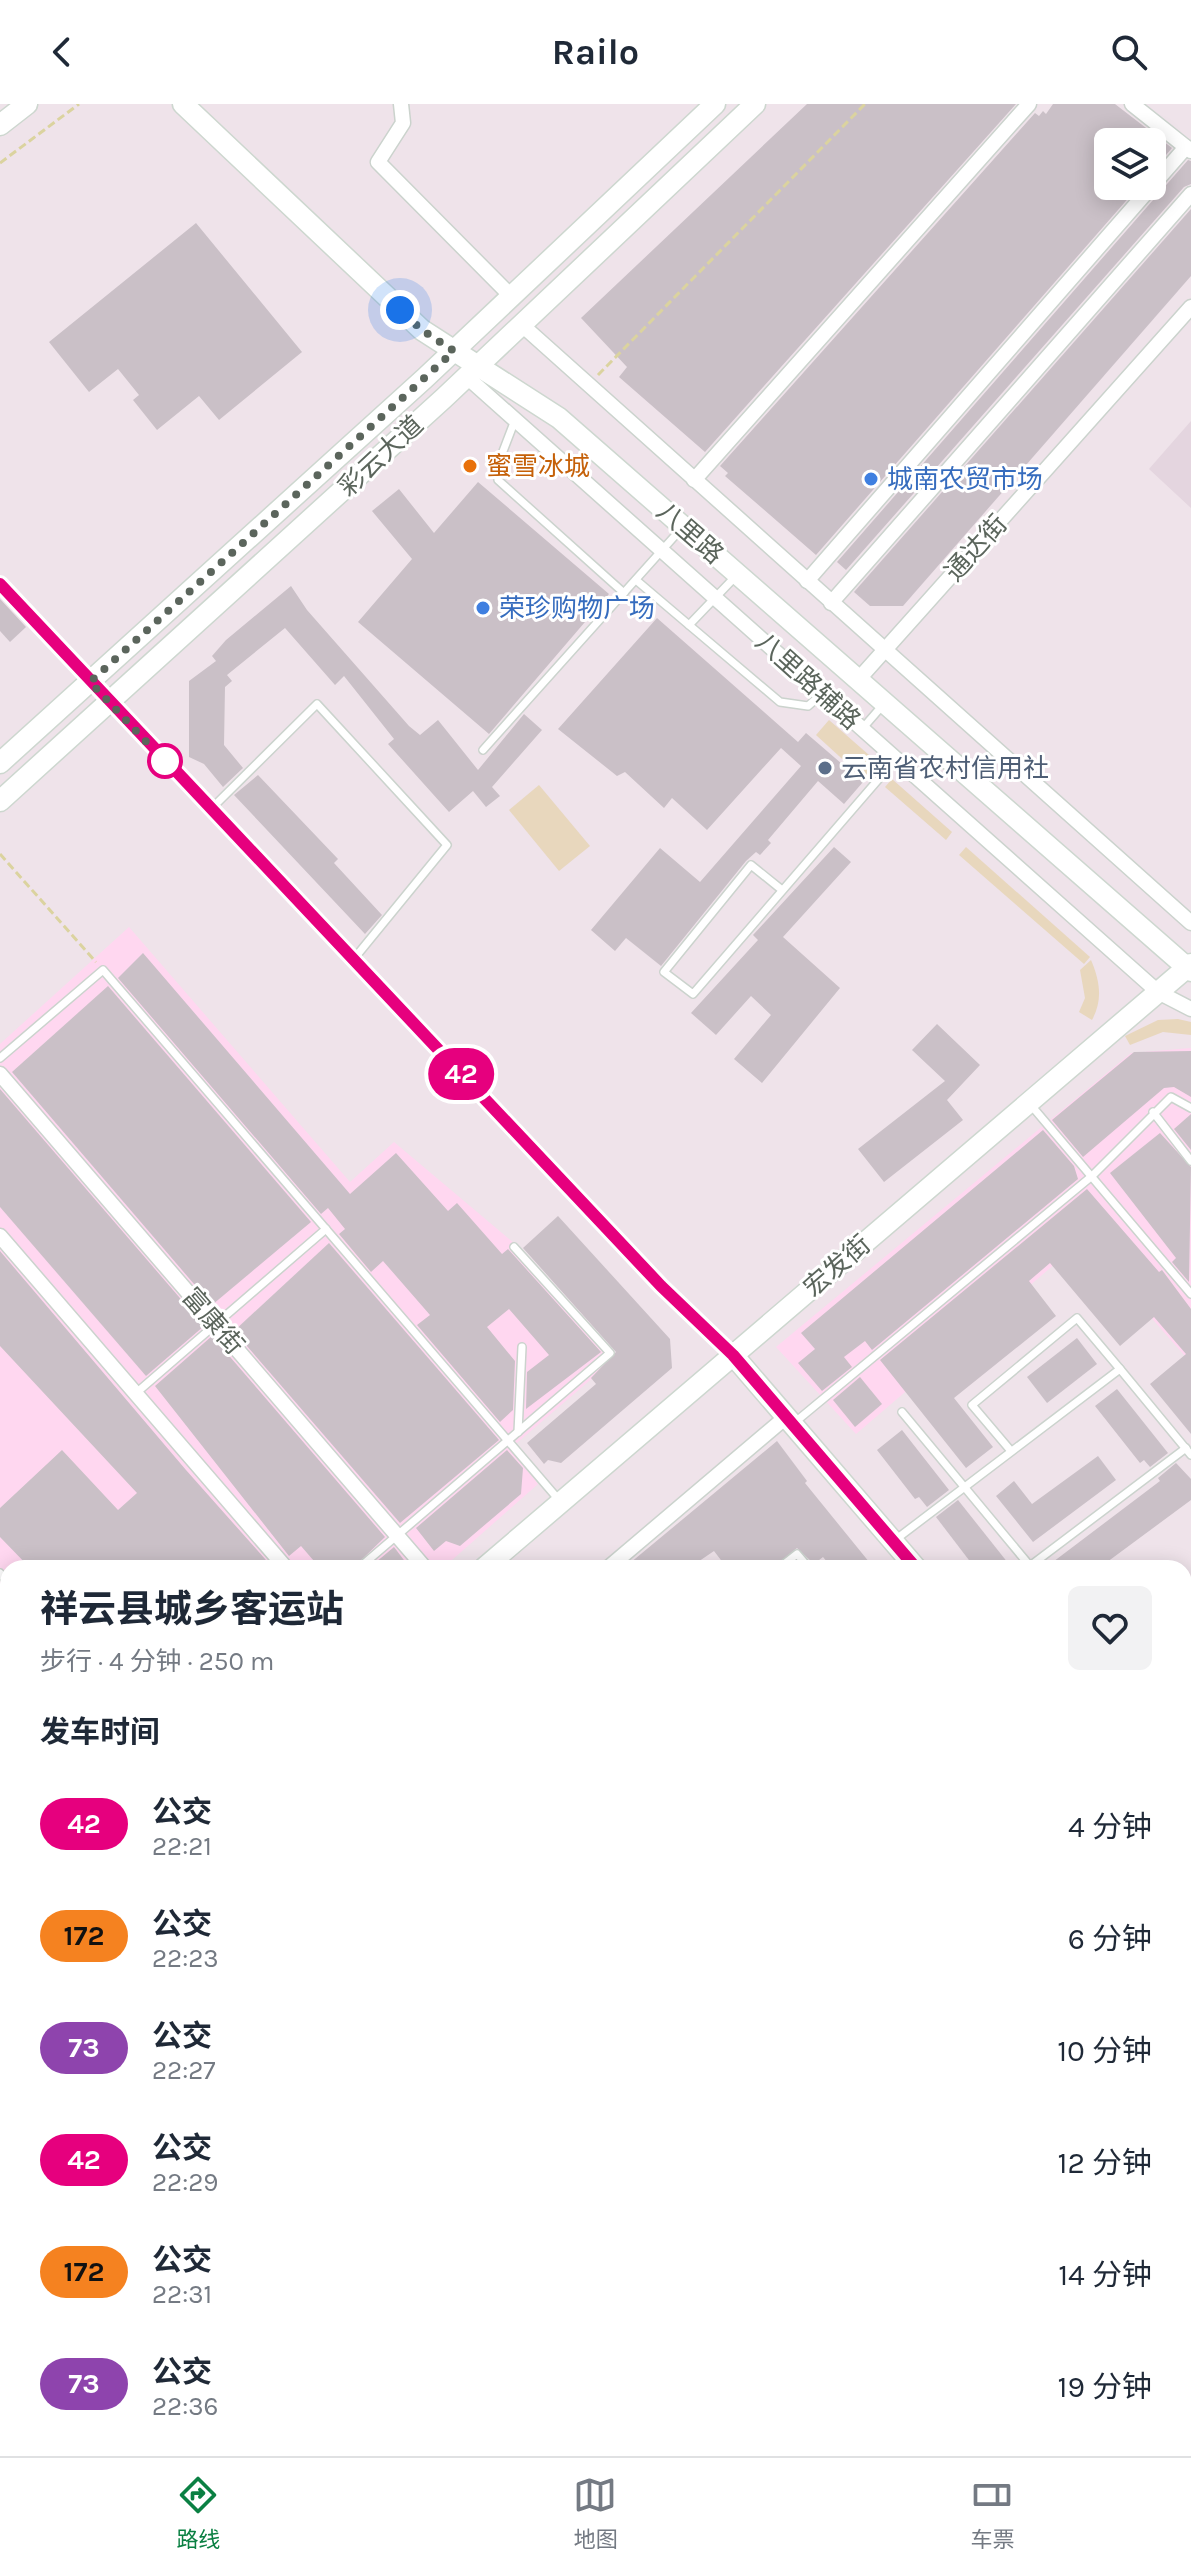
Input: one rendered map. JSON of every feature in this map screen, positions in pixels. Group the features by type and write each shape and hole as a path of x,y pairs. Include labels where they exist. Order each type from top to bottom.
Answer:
{"main road":[{"path":"0,125 27,104"},
{"name":"八里路","path":"183,104 422,330 454,351 472,372 559,418 884,705 1189,968"},
{"name":"彩云大道","path":"0,763 454,351 715,104"},
{"name":"彩云大道","path":"0,801 472,372 755,104"},
{"name":"宏发街","path":"493,1560 1189,968"},
{"path":"733,1355 909,1560"}],"street":[{"path":"401,104 403,123 378,162 511,296"},
{"path":"694,480 1029,104"},
{"path":"807,581 1189,149 1132,104"},
{"path":"831,603 1191,194"},
{"name":"通达街","path":"857,681 1191,307"},
{"path":"522,325 1191,923"},
{"name":"八里路辅路","path":"472,372 515,420 1158,992 1191,1009"},
{"path":"0,584 661,1286 733,1355"},
{"name":"富康街","path":"0,1074 418,1560"},
{"path":"0,1236 279,1560"},
{"path":"618,1560 789,1420"}],"lane":[{"path":"515,420 497,467 498,480 624,593"},
{"path":"483,750 683,527"},
{"path":"689,625 737,575"},
{"path":"636,580 780,702 808,706 823,693"},
{"path":"211,810 317,704 447,845 353,960"},
{"path":"862,729 884,705"},
{"path":"782,890 751,865 664,972 693,994 896,759"},
{"path":"0,1058 103,970 561,1502"},
{"path":"789,1420 1092,1176 1171,1097 1191,1108"},
{"path":"1028,1103 1191,1294"},
{"path":"1153,1112 1191,1161"},
{"path":"135,1394 326,1229"},
{"path":"368,1560 610,1353 514,1247"},
{"path":"1011,1451 972,1405 1077,1318 1188,1451 1038,1560"},
{"path":"518,1432 522,1347"},
{"path":"893,1541 1120,1369"},
{"path":"902,1412 1025,1560"}],"path":[{"path":"0,163 79,104"},
{"path":"588,385 865,104"},
{"path":"0,854 103,970"}],"shaded area":[{"path":"1191,421 1191,508 1149,469"},
{"path":"829,720 877,762 863,778 816,735"},
{"path":"892,779 952,832 946,840 885,787"},
{"path":"539,785 590,846 559,871 509,810"},
{"path":"966,847 1090,957 1084,964 959,855"},
{"path":"129,927 350,1182 394,1142 514,1243 617,1357 511,1448 538,1484 452,1560 0,1560 0,1044"},
{"path":"1091,960 1099,990 1098,1005 1092,1020 1079,1012 1085,998 1080,970"},
{"path":"1158,1020 1191,1022 1191,1035 1163,1032 1130,1045 1125,1036"},
{"path":"1191,1048 1191,1363 1083,1240 856,1434 776,1347 1131,1053"}],"building":[{"path":"807,104 1016,104 705,452 619,377 627,367 581,318"},
{"path":"1053,104 1115,104 1146,128 1094,128 1094,200 1127,200 816,555 725,476 728,473 720,466 1035,113 1039,116 1043,111 1046,114"},
{"path":"1188,160 1191,161 1191,184 1184,187 846,570 837,562 1153,200 1166,200 1166,185"},
{"path":"1191,209 1191,276 903,606 870,606 854,592"},
{"path":"196,223 302,352 219,420 199,396 157,430 133,400 139,395 118,369 89,392 49,342"},
{"name":"荣珍购物广场","path":"478,482 609,594 489,734 358,622 412,559 372,511 399,489 434,533"},
{"path":"291,586 307,610 409,726 420,735 438,720 478,770 524,714 542,730 492,787 500,796 486,807 473,791 449,812 388,744 394,739 344,676 335,685 285,628 227,675 232,681 225,687 224,745 243,768 223,787 204,764 189,757 189,681 216,661 212,656 226,640"},
{"path":"0,599 26,627 10,642 0,631"},
{"path":"657,618 798,742 806,733 863,782 844,804 818,781 768,840 771,843 760,855 756,852 746,861 661,966 626,938 615,951 591,930 660,848 700,882 801,766 781,748 707,830 672,798 664,808 625,772 617,776 558,729"},
{"path":"258,775 338,859 334,863 382,915 365,934 234,795"},
{"path":"834,847 851,862 783,937 840,988 762,1083 734,1059 771,1015 751,996 716,1035 691,1013 758,940 753,935"},
{"path":"143,953 350,1194 396,1153 448,1211 457,1203 502,1254 508,1249 601,1352 526,1409 527,1372 549,1355 509,1309 487,1327 515,1361 513,1410 500,1422 417,1325 430,1315 383,1261 371,1272 339,1234 345,1229 328,1208 321,1214 118,978"},
{"path":"108,986 311,1222 212,1305 12,1072"},
{"path":"937,1024 980,1065 947,1100 963,1120 884,1182 858,1149 945,1081 912,1050"},
{"path":"1191,1051 1191,1097 1174,1087 1164,1088 1083,1157 1052,1120 1134,1052"},
{"path":"0,1089 204,1326 146,1376 0,1207"},
{"path":"1191,1114 1191,1150 1174,1129"},
{"path":"1043,1130 1074,1166 1078,1179 872,1350 865,1341 844,1357 852,1367 822,1391 798,1363 815,1349 801,1333"},
{"path":"1160,1133 1191,1167 1189,1282 1172,1262 1176,1258 1110,1173"},
{"path":"1087,1189 1159,1272 1162,1270 1191,1309 1191,1434 1150,1384 1186,1354 1154,1317 1120,1346 1050,1263 1029,1281 1056,1316 954,1398 993,1447 966,1468 880,1360"},
{"path":"558,1216 670,1339 672,1368 561,1463 548,1460 544,1464 527,1443 596,1384 591,1378 616,1352 523,1248"},
{"path":"329,1243 499,1440 400,1523 234,1331"},
{"path":"0,1251 266,1560 22,1560 0,1537 0,1508 62,1450 118,1510 137,1493 0,1346"},
{"path":"212,1336 385,1537 361,1560 313,1560 301,1546 289,1556 155,1386"},
{"path":"1077,1338 1097,1364 1047,1403 1027,1377"},
{"path":"860,1377 882,1404 855,1427 833,1400"},
{"path":"1117,1389 1168,1453 1150,1467 1144,1460 1140,1463 1095,1406"},
{"path":"902,1430 949,1490 927,1507 919,1497 915,1499 877,1450"},
{"path":"777,1441 807,1481 805,1483 868,1560 825,1560 823,1557 810,1560 797,1548 783,1560 721,1560 714,1551 701,1560 634,1560"},
{"path":"507,1450 523,1468 521,1494 460,1546 446,1541 434,1551 416,1528"},
{"path":"1098,1456 1116,1480 1033,1542 996,1496 1014,1481 1032,1504"},
{"path":"1176,1463 1191,1479 1191,1500 1110,1560 1056,1560 1160,1481 1158,1478"},
{"path":"958,1500 1006,1560 969,1560 936,1517"},
{"path":"394,1547 404,1560 379,1560"}],"bus line":[{"name":"42","path":"0,584 661,1286 733,1355 909,1560"}],"place":[{"name":"蜜雪冰城","path":"470,466"},
{"name":"城南农贸市场","path":"871,479"},
{"name":"荣珍购物广场","path":"483,608"},
{"name":"云南省农村信用社","path":"825,768"}],"route":[{"path":"165,761 170,767 90,682 454,351 422,330 400,310"}]}
